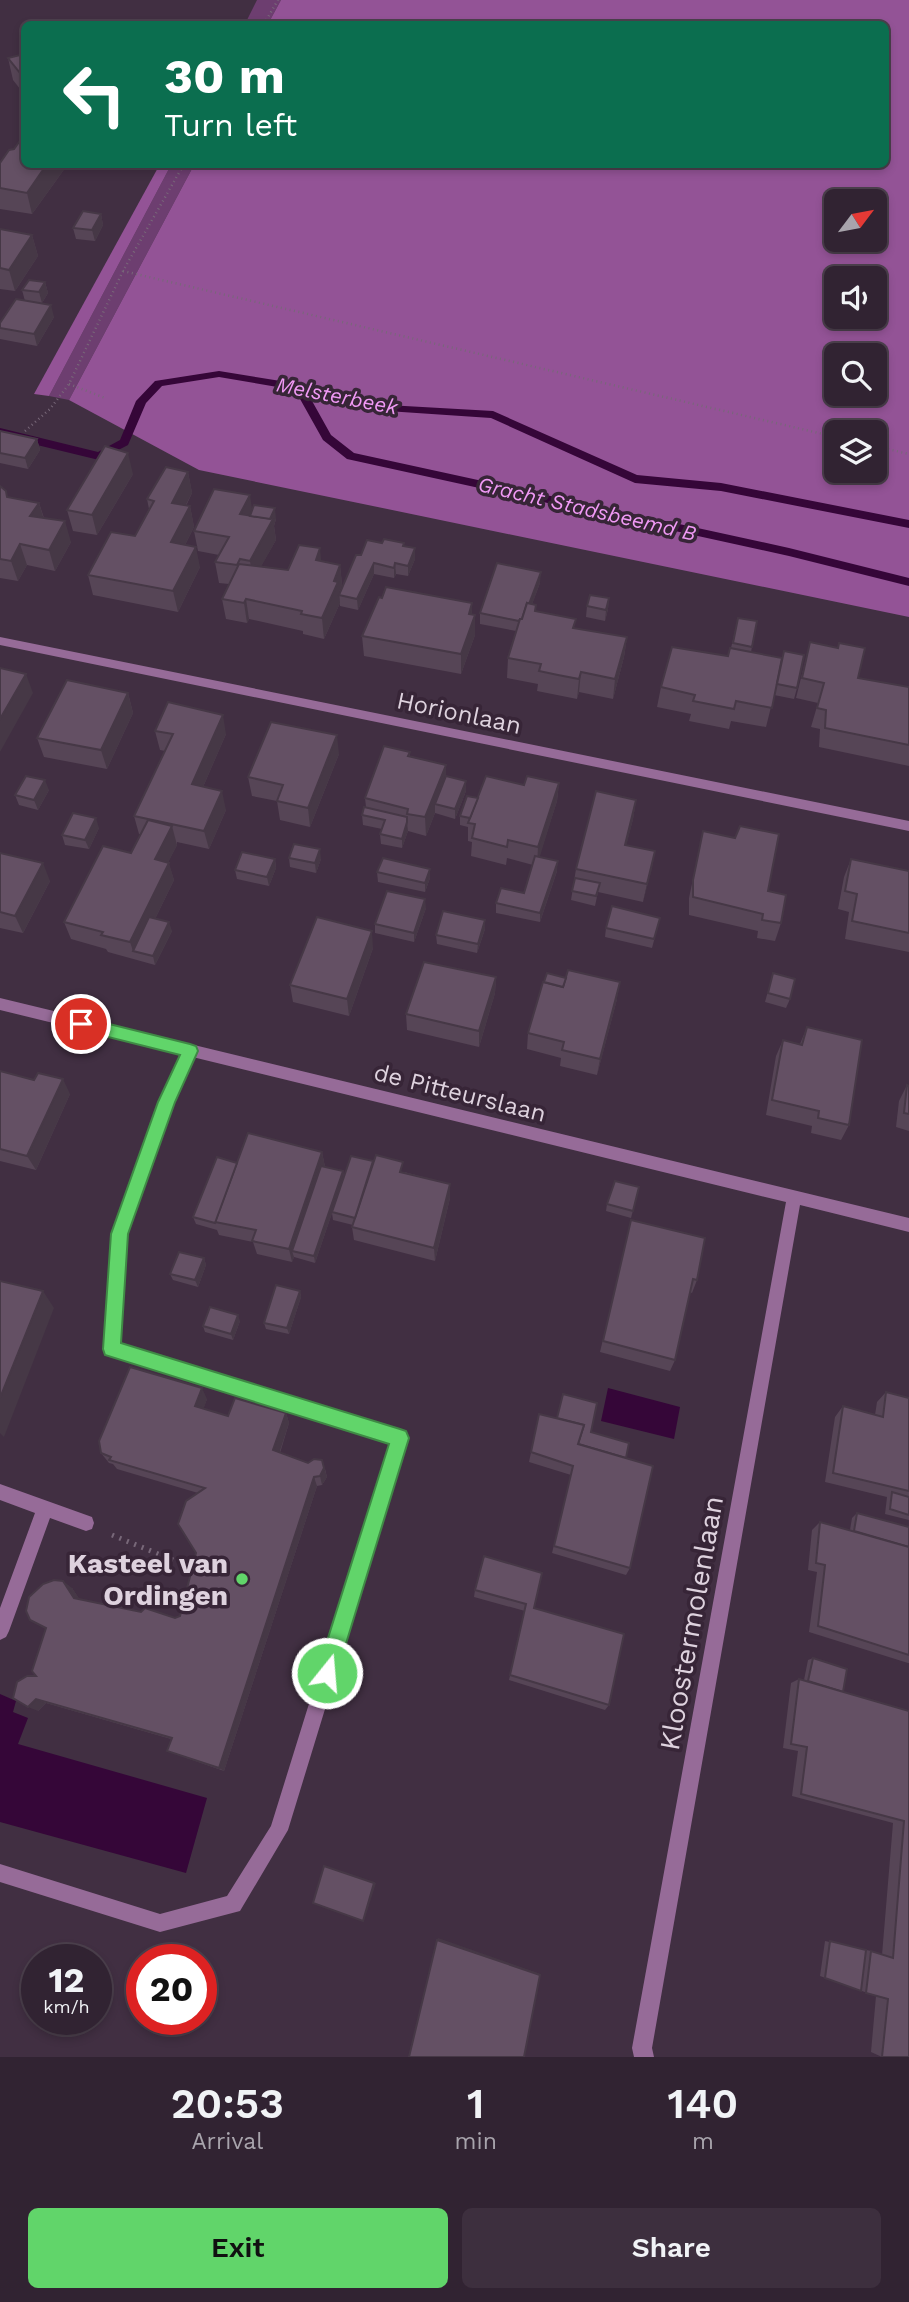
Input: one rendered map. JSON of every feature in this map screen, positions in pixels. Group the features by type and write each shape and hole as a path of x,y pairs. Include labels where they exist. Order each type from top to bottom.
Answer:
{"street":[{"name":"Horionlaan","path":"0,641 909,826"},
{"name":"de Pitteurslaan","path":"0,1004 909,1226"},
{"path":"0,1873 160,1923 233,1904 279,1830 400,1438 112,1349 119,1234 166,1102 190,1051"},
{"name":"Kloostermolenlaan","path":"644,2057 642,2048 794,1198"},
{"path":"0,1492 86,1523"},
{"path":"0,1631 45,1508"}],"path":[{"path":"266,21 278,0"},
{"path":"25,431 50,409 69,384 123,271 182,168"},
{"path":"123,271 824,434"},
{"path":"69,384 105,398"},
{"path":"887,449 909,454"},
{"path":"126,1541 199,1571"}],"shaded area":[{"path":"257,0 281,0 270,21 246,21"},
{"path":"281,0 909,0 909,617 199,470 69,400 192,168 889,168 889,21 270,21"},
{"path":"158,168 169,168 49,396 34,394"},
{"path":"169,168 192,168 69,400 49,396"},
{"path":"608,1388 680,1407 674,1439 601,1421"},
{"path":"0,1694 16,1701 13,1712 28,1718 18,1744 207,1798 186,1873 0,1822"}],"building":[{"path":"21,55 21,74 8,58"},
{"path":"21,139 21,168 44,168 27,193 0,188 0,163 9,150 14,149"},
{"path":"83,211 101,214 92,230 73,228"},
{"path":"0,229 32,235 9,270 0,268"},
{"path":"29,280 45,282 39,292 22,290"},
{"path":"16,299 51,305 34,334 0,328 0,323"},
{"path":"0,431 37,439 25,458 0,453"},
{"path":"105,446 128,453 92,515 67,510"},
{"path":"166,467 188,472 172,503 190,506 171,542 196,547 173,591 88,575 111,532 135,536 154,501 147,499"},
{"path":"0,486 6,491 7,497 39,503 30,516 65,521 49,550 20,544 11,561 0,559"},
{"path":"214,489 250,495 240,514 273,519 250,561 240,559 237,565 215,562 229,537 194,531"},
{"path":"254,505 275,508 270,519 250,516"},
{"path":"384,539 415,548 408,566 395,563 394,568 374,563 357,599 339,595 356,555 361,555 367,540 382,543"},
{"path":"299,545 320,548 316,560 340,565 334,581 338,582 322,618 246,599 244,603 222,599 239,564 288,570"},
{"path":"497,563 541,572 529,604 527,603 519,621 480,613"},
{"path":"386,587 472,603 469,614 475,615 461,654 362,636"},
{"path":"590,595 609,598 606,610 587,606"},
{"path":"527,603 536,605 535,611 576,619 573,628 627,637 615,679 581,672 579,679 558,675 539,671 541,664 508,658"},
{"path":"738,618 757,621 752,647 733,643"},
{"path":"810,642 838,648 839,643 865,648 858,678 909,687 909,745 825,728 826,710 817,708 824,683 802,678"},
{"path":"672,647 728,656 730,648 782,658 772,708 736,701 734,709 693,701 695,695 661,687"},
{"path":"784,651 804,655 797,688 777,684"},
{"path":"0,668 26,674 0,719"},
{"path":"67,680 128,693 101,750 37,738"},
{"path":"168,702 223,715 192,784 222,791 204,831 134,816 173,734 155,731"},
{"path":"271,722 337,735 308,808 277,801 283,785 248,777"},
{"path":"384,746 410,752 408,756 446,765 425,817 407,814 408,809 365,798"},
{"path":"26,776 45,780 34,800 15,795"},
{"path":"446,776 466,781 455,809 435,804"},
{"path":"486,776 524,785 527,776 559,783 538,847 508,840 507,847 472,838 475,824 468,823"},
{"path":"596,791 636,800 625,845 655,851 647,884 576,869"},
{"path":"467,796 478,798 470,818 460,816"},
{"path":"364,807 407,817 402,839 380,834 385,820 362,815"},
{"path":"73,813 96,818 85,840 62,835"},
{"path":"148,820 172,826 155,859 169,863 130,942 64,922 103,846 131,853"},
{"path":"740,826 779,834 768,891 786,895 781,923 762,920 763,914 693,897 693,880 703,831 735,838"},
{"path":"294,844 320,849 315,863 289,858"},
{"path":"242,852 275,859 267,877 235,870"},
{"path":"0,853 43,863 15,916 0,912"},
{"path":"535,856 558,861 540,913 496,903 501,888 524,893"},
{"path":"383,858 430,869 425,883 377,872"},
{"path":"851,859 909,871 909,933 852,921 857,894 845,891"},
{"path":"575,878 600,883 596,896 572,891"},
{"path":"387,891 425,899 414,933 375,924"},
{"path":"612,906 660,918 654,939 606,928"},
{"path":"443,911 485,920 478,944 436,935"},
{"path":"149,917 169,922 153,956 133,951"},
{"path":"317,917 372,931 347,999 290,985"},
{"path":"424,962 496,977 479,1031 406,1014"},
{"path":"568,970 620,982 600,1059 562,1050 564,1042 528,1033 543,982 563,987"},
{"path":"547,973 566,978 563,987 544,982"},
{"path":"773,973 795,979 790,999 768,993"},
{"path":"807,1027 862,1040 849,1125 818,1118 819,1111 772,1100 783,1040 802,1045"},
{"path":"0,1071 34,1080 38,1073 63,1079 27,1156 0,1149"},
{"path":"907,1085 909,1086 909,1114 904,1113"},
{"path":"248,1133 322,1152 289,1249 252,1241 256,1230 215,1222"},
{"path":"376,1155 403,1162 400,1172 450,1184 434,1248 352,1227"},
{"path":"351,1156 373,1161 355,1218 332,1212"},
{"path":"217,1157 237,1163 215,1223 193,1217"},
{"path":"321,1166 343,1171 314,1256 292,1251"},
{"path":"615,1181 639,1187 633,1211 607,1204"},
{"path":"631,1220 705,1238 697,1280 693,1279 675,1360 603,1341"},
{"path":"179,1252 204,1258 195,1280 170,1274"},
{"path":"0,1281 43,1291 0,1398"},
{"path":"276,1285 300,1291 287,1328 264,1323"},
{"path":"210,1307 238,1315 231,1334 203,1326"},
{"name":"Kasteel van Ordingen","path":"130,1367 202,1388 195,1406 228,1416 235,1398 286,1413 273,1450 308,1463 314,1459 322,1460 324,1468 320,1476 314,1477 219,1768 167,1751 172,1738 36,1699 28,1707 13,1698 17,1682 27,1676 36,1676 32,1671 46,1628 30,1620 26,1611 29,1597 43,1584 54,1580 63,1581 74,1598 141,1612 145,1608 175,1618 180,1616 196,1553 178,1524 186,1501 205,1488 109,1460 111,1457 101,1453 99,1441"},
{"path":"886,1392 909,1398 909,1491 833,1473 843,1406 883,1417"},
{"path":"563,1394 597,1403 591,1432 629,1443 626,1458 578,1444 584,1425 557,1418"},
{"path":"539,1414 584,1425 578,1444 653,1466 630,1568 554,1546 573,1466 531,1452"},
{"path":"892,1492 909,1497 909,1515 890,1509"},
{"path":"857,1513 909,1527 909,1547 854,1531"},
{"path":"820,1522 909,1547 909,1655 818,1626 825,1565 816,1563"},
{"path":"484,1556 542,1573 534,1608 624,1634 609,1705 510,1675 526,1604 475,1590"},
{"path":"813,1658 847,1669 843,1692 808,1681"},
{"path":"799,1679 909,1711 909,2057 882,2057 888,1999 866,1993 871,1951 893,1958 904,1821 801,1794 807,1747 791,1744"},
{"path":"324,1866 374,1883 363,1921 313,1903"},
{"path":"437,1940 540,1975 524,2057 409,2057"},
{"path":"830,1941 866,1950 861,1991 825,1978"}],"waterway":[{"name":"Melsterbeek","path":"0,432 99,456 124,442 141,401 159,383 219,374 318,390 387,408 493,415 635,479 721,487 909,524"},
{"name":"Gracht Stadsbeemd B","path":"299,387 327,437 351,456 789,552 909,582"}],"place":[{"name":"Kasteel van Ordingen","path":"242,1579"}],"route":[{"path":"81,1024 190,1051 166,1102 119,1234 112,1349 400,1438 327,1673"}]}
